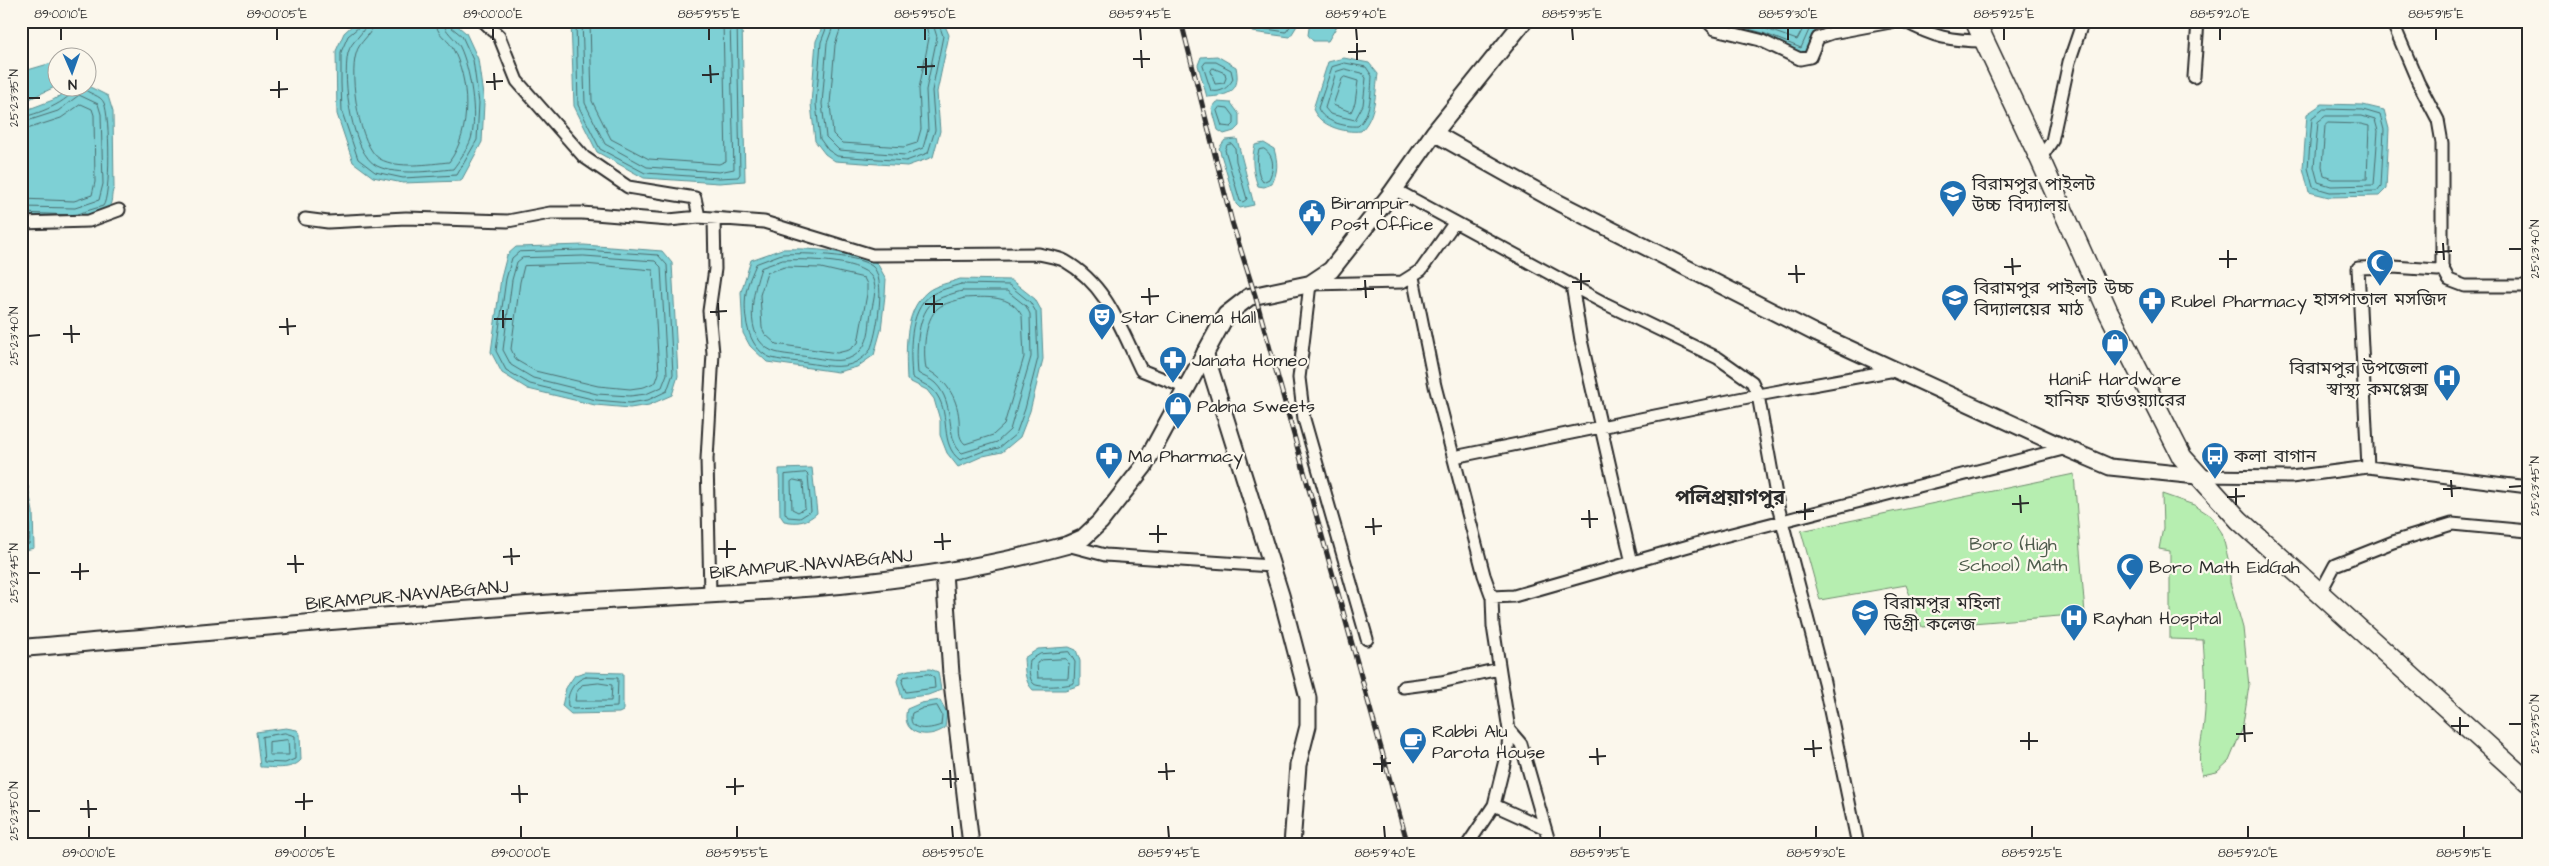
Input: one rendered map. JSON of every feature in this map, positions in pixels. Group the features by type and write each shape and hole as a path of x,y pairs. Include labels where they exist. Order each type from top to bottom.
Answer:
{"main road":[{"name":"BIRAMPUR-NAWABGANJ","path":"21,648 531,605 828,586 944,572 1067,545 1083,538 1116,504 1144,466 1226,315 1238,304 1256,294 1310,284 1331,270 1394,189 1434,133 1524,21"},
{"path":"1975,21 2040,159 2108,312 2144,386 2182,457 2197,476 2239,520 2528,782"}],"street":[{"path":"483,21 499,36 517,81 584,157 628,187 695,198 699,217"},
{"path":"1707,21 1715,29 1760,40 1800,59 1810,57 1818,38 1896,21"},
{"path":"1904,21 1929,34 1960,41 1984,41"},
{"path":"2040,159 2052,141 2069,62 2083,21"},
{"path":"2194,77 2198,21"},
{"path":"2394,25 2418,82 2438,120 2442,143 2442,267 2448,280 2465,286 2528,286"},
{"path":"1434,133 1568,208 1813,332 2110,467 2197,476 2290,477 2368,468 2528,487"},
{"path":"1394,189 1572,285 1718,358 1752,382 1758,394 1782,522 1824,682 1858,845"},
{"path":"21,223 89,221 119,210"},
{"path":"305,219 328,222 406,218 508,221 550,213 669,220 699,217 764,222 872,255 1039,254 1064,260 1085,277 1109,303 1120,322 1141,370 1186,388"},
{"path":"710,594 707,459 713,353 709,311 715,269 714,218"},
{"path":"1367,640 1304,419 1299,378 1310,284 1386,284 1402,282 1413,277 1421,270 1456,222"},
{"path":"2368,468 2358,268 2393,267 2438,270 2442,267"},
{"path":"1413,277 1435,386 1492,598 1499,669 1509,730 1508,748 1494,805 1468,844"},
{"path":"1572,285 1581,340 1632,563"},
{"path":"1205,352 1271,566 1308,698 1308,726 1298,765 1292,845"},
{"path":"1454,457 1758,394 1897,370"},
{"path":"1492,598 1514,596 1782,522 2067,448"},
{"path":"2320,593 2335,565 2393,542 2452,524 2528,531"},
{"path":"1067,545 1105,555 1271,566"},
{"path":"944,572 952,674 971,845"},
{"path":"1403,687 1441,682 1499,669"},
{"path":"1509,730 1521,744 1550,845"},
{"path":"1494,805 1545,828"}],"green space":[{"name":"Boro (High School) Math","path":"2074,474 2085,614 1922,627 1906,585 1820,600 1801,531"},
{"path":"2162,494 2194,505 2211,516 2222,533 2230,567 2230,582 2243,628 2249,686 2242,730 2229,761 2217,772 2202,775 2199,755 2206,691 2203,640 2170,639 2170,551 2159,549 2163,528"}],"water":[{"path":"357,21 452,21 466,33 478,59 484,103 482,142 461,181 403,183 373,177 353,162 337,114 336,51 344,33"},
{"path":"571,21 742,21 745,181 719,183 644,178 597,152 574,106"},
{"path":"825,21 943,21 949,35 937,92 940,131 933,157 907,166 835,161 825,154 815,141 811,104 816,41"},
{"path":"1247,21 1300,21 1290,37 1252,32 1247,27"},
{"path":"1310,21 1340,21 1328,41 1313,41 1308,35"},
{"path":"1711,21 1819,21 1805,55 1711,24"},
{"path":"1217,56 1236,67 1237,82 1232,91 1222,95 1207,97 1198,65 1201,57"},
{"path":"1344,58 1369,63 1378,74 1370,119 1361,131 1347,131 1333,127 1321,120 1313,109 1328,62"},
{"path":"48,64 48,90 21,103 21,72"},
{"path":"98,91 108,96 113,112 114,188 110,204 107,209 99,214 66,220 21,218 21,112 56,98 98,98"},
{"path":"1217,102 1231,103 1239,114 1239,126 1234,131 1224,134 1218,130 1212,108"},
{"path":"2322,104 2363,105 2384,110 2389,129 2386,189 2379,196 2329,197 2309,192 2303,168 2307,114"},
{"path":"1237,139 1254,205 1240,208 1236,204 1219,148 1225,140"},
{"path":"1264,143 1274,149 1277,167 1272,184 1264,187 1258,186 1253,161 1255,145"},
{"path":"584,245 662,251 672,263 678,376 672,395 649,405 630,408 595,405 528,389 502,373 491,352 501,278 507,255 516,247"},
{"path":"782,249 830,251 877,263 886,279 881,330 874,355 857,367 838,372 767,362 750,346 743,333 741,292 751,260"},
{"path":"960,279 1011,280 1035,299 1041,310 1043,359 1030,411 1020,437 1002,452 983,456 958,467 947,453 940,435 940,420 934,399 927,390 907,380 906,357 910,321 919,300 934,288"},
{"path":"812,468 817,513 802,522 784,521 780,515 779,469"},
{"path":"21,485 28,486 33,512 34,548 21,551"},
{"path":"1069,647 1076,650 1080,661 1080,685 1065,690 1033,690 1026,679 1024,658 1038,649"},
{"path":"930,669 938,672 941,690 928,695 902,698 897,681 900,673 909,670"},
{"path":"585,672 623,673 623,711 619,713 571,714 562,706 566,688 575,675"},
{"path":"940,700 947,713 945,728 931,734 917,733 911,730 906,718 907,709 921,703"},
{"path":"286,728 297,730 300,734 301,760 287,767 260,767 256,732"}],"railway":[{"path":"1181,21 1232,222 1255,295 1408,845"}],"place":[{"name":"বিরামপুর পাইলট উচ্চ বিদ্যালয়","path":"1953,218"},
{"name":"Birampur Post Office","path":"1312,237"},
{"name":"হাসপাতাল মসজিদ","path":"2380,287"},
{"name":"বিরামপুর পাইলট উচ্চ বিদ্যালয়ের মাঠ","path":"1955,322"},
{"name":"Rubel Pharmacy","path":"2152,325"},
{"name":"Star Cinema Hall","path":"1102,341"},
{"name":"Hanif Hardware হানিফ হার্ডওয়্যারের","path":"2115,367"},
{"name":"Janata Homeo","path":"1173,384"},
{"name":"বিরামপুর উপজেলা স্বাস্থ্য কমপ্লেক্স","path":"2447,402"},
{"name":"Pabna Sweets","path":"1178,430"},
{"name":"Ma Pharmacy","path":"1109,480"},
{"name":"কলা বাগান","path":"2215,480"},
{"name":"Boro Math EidGah","path":"2130,591"},
{"name":"বিরামপুর মহিলা ডিগ্রী কলেজ","path":"1865,637"},
{"name":"Rayhan Hospital","path":"2074,642"},
{"name":"Rabbi Alu Parota House","path":"1413,765"}],"district":[{"name":"পলিপ্রয়াগপুর","path":"1730,497"}]}
